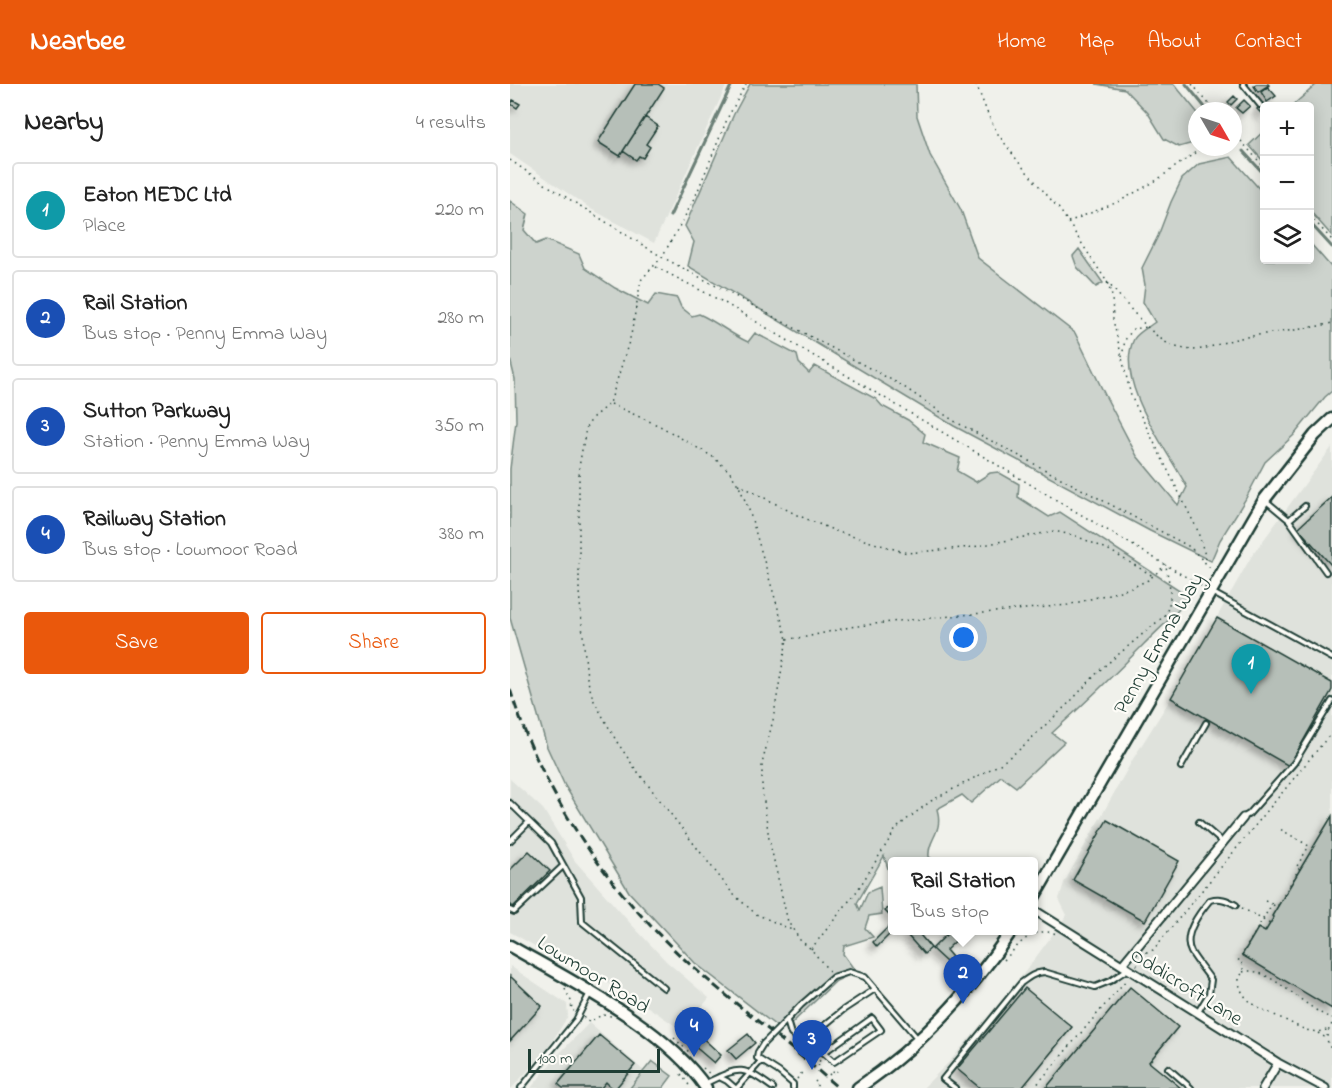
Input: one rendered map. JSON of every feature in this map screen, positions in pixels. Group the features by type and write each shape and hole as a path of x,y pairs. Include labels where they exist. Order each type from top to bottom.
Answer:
{"main road":[{"name":"Penny Emma Way","path":"1038,890 1264,500 1315,435 1332,419"},
{"path":"860,1087 918,1039 974,982 1008,935"},
{"name":"Lowmoor Road","path":"510,946 590,992 665,1043 705,1086"}],"street":[{"path":"1128,969 1243,818"},
{"name":"Oddicroft Lane","path":"1038,913 1278,1063 1324,1088"},
{"path":"1263,1088 1278,1063"}],"lane":[{"path":"1243,84 1260,105"},
{"path":"1264,500 1288,520 1326,572"},
{"path":"1288,520 1305,506"},
{"path":"1210,591 1332,658"},
{"path":"1243,818 1294,763 1332,701"},
{"path":"1181,767 1206,723"},
{"path":"510,803 551,843 581,897 582,922 664,988"},
{"path":"510,841 529,822"},
{"path":"1199,822 1223,842"},
{"path":"510,910 514,912 563,866"},
{"path":"1198,1012 1209,994 1211,980 1191,951 1188,942 1190,931 1210,900 1217,898 1236,905"},
{"path":"955,1088 943,1078 1029,976 1044,972 1095,987 1110,981 1128,969"},
{"path":"798,1088 757,1056 763,1044 833,977 849,972 865,977 918,1039"},
{"path":"787,1020 791,1034 804,1042 843,1010 875,989"},
{"path":"521,1088 579,1014 590,992"},
{"path":"808,1039 823,1053 834,1062 881,1030 872,1018 823,1053"},
{"path":"719,1077 736,1088 761,1061"},
{"path":"1168,1068 1191,1088"},
{"path":"705,1086 727,1072 740,1069 751,1072 773,1088"}],"path":[{"path":"746,84 728,117 694,200 662,257 641,280 631,335 610,403 593,417 586,428 579,467 579,592 586,678 593,699 634,767 733,894 756,914 792,930"},
{"path":"976,84 998,134 1020,164 1060,210 1107,282 1164,340 1174,346 1192,350 1237,339 1332,323"},
{"path":"1192,84 1207,102"},
{"path":"1242,142 1260,162"},
{"path":"1067,222 1118,202 1154,182 1190,156"},
{"path":"510,160 662,257 901,385 954,421 1190,547 1218,577"},
{"path":"1314,220 1332,240"},
{"path":"655,267 723,302 1210,591"},
{"path":"1107,282 1112,296 1113,320 1131,396 1197,529 1207,564"},
{"path":"1122,358 1125,340 1132,329 1149,327"},
{"path":"610,403 662,427 713,457 729,471 749,510 786,639 773,720 762,764 762,787 769,839 788,922 792,930 811,949 833,977"},
{"path":"737,483 788,510 838,532 907,553 974,548 1054,531 1076,536 1107,549 1153,576"},
{"path":"786,639 806,638 850,627 899,621 1068,605 1131,588 1153,576 1166,565"},
{"path":"811,949 857,891 896,829 931,801 1000,764 1020,749 1101,669 1163,617 1169,608 1171,594 1166,565"},
{"path":"1034,1088 1128,969 1140,964 1141,954 1153,950 1332,732"},
{"path":"1265,901 1277,907 1309,846 1280,829"},
{"path":"1272,904 1238,961 1243,964 1239,984 1249,1000 1266,1012 1302,1029 1317,1032 1327,1040 1332,1050"},
{"path":"1236,905 1270,924"},
{"path":"1038,931 1059,935"},
{"path":"1003,961 1032,935"},
{"path":"1245,939 1250,942"},
{"path":"1243,972 1251,970 1269,978 1298,995 1321,1014 1331,1017 1327,1040"},
{"path":"562,986 572,1001 572,1010 589,1022 602,1015 612,1017"},
{"path":"1317,1032 1330,1026"},
{"path":"801,1040 799,1043 821,1062 818,1066"},
{"path":"798,1078 804,1070"},
{"path":"828,1075 832,1071 835,1074 837,1071"},
{"path":"681,1074 691,1088"},
{"path":"816,1081 814,1083 820,1088"}],"shaded area":[{"path":"510,84 727,84 654,243 591,209 510,154"},
{"path":"750,84 916,84 917,116 930,155 961,210 978,258 1075,333 1137,456 1178,505 1187,487 1146,415 1131,375 1129,356 1134,339 1155,322 1143,302 1145,285 1142,268 1182,179 1199,164 1231,157 1260,190 1260,264 1314,264 1314,248 1332,268 1332,391 1294,435 1265,462 1220,540 1211,561 1150,531 954,426 688,266 694,242 685,226 734,114"},
{"path":"1096,84 1174,84 1189,102 1188,144 1179,147 1164,139 1148,113 1125,89"},
{"path":"1317,84 1332,84 1332,236 1314,216 1314,102 1297,102"},
{"path":"1260,135 1260,157 1249,145"},
{"path":"510,201 528,214 524,230 536,244 546,240 579,254 585,268 615,288 648,305 656,294 677,298 681,307 692,316 699,314 748,342 755,333 797,355 799,363 809,373 815,366 876,399 882,406 908,420 925,434 923,442 960,458 957,471 976,482 990,473 998,472 1019,484 1018,497 1049,517 1060,512 1190,597 1052,733 1064,742 1016,787 1001,776 971,803 962,795 937,809 939,817 937,830 930,845 929,857 888,857 888,869 884,856 857,903 860,910 868,892 880,887 882,914 869,916 865,928 873,937 844,946 843,954 856,972 836,981 790,1025 780,1029 695,963 629,892 565,786 547,747 510,618 510,469 516,421 515,379 510,359"},
{"path":"1079,249 1103,283 1096,287 1077,267 1073,256"},
{"path":"1332,447 1332,1088 923,1088 950,1061 1025,972 1067,915 1059,899 1064,883 1133,759 1171,698 1251,557"},
{"path":"510,779 543,809 575,861 630,923 666,961 709,998 683,1031 648,1007 582,968 551,955 510,932"},
{"path":"510,966 567,1004 568,1016 548,1048 512,1088 510,1088"},
{"path":"589,1023 644,1071 630,1088 531,1088 557,1056"},
{"path":"652,1061 672,1076 663,1088 630,1088"}],"building":[{"path":"635,84 658,84 664,88 620,156 598,142"},
{"path":"1256,84 1269,85 1258,92 1254,86"},
{"path":"1268,87 1276,96 1267,102 1261,92"},
{"path":"1234,96 1237,99 1234,102 1228,102"},
{"path":"513,100 520,104 517,108 511,104"},
{"path":"1244,100 1250,106 1242,113"},
{"path":"645,117 658,126 646,144 650,147 643,158 639,156 636,160 623,151"},
{"path":"1332,497 1332,566 1298,528"},
{"path":"1217,618 1332,683 1332,690 1289,766 1171,698"},
{"path":"1332,816 1332,1009 1242,955 1258,928 1265,932 1274,917 1272,916"},
{"path":"1107,820 1179,861 1145,921 1073,880"},
{"path":"529,851 550,871 513,907 510,904 510,870"},
{"path":"888,927 889,935 877,947 873,942"},
{"path":"920,935 931,948 924,954 908,936"},
{"path":"946,935 962,935 946,950 952,957 946,962 932,949"},
{"path":"510,976 542,1006 510,1041"},
{"path":"1130,987 1178,1027 1149,1062 1181,1088 1046,1088"},
{"path":"1025,988 1072,1027 1022,1088 980,1088 957,1069"},
{"path":"693,1029 721,1055 714,1063 685,1038"},
{"path":"748,1034 755,1043 736,1059 728,1050"},
{"path":"599,1035 635,1065 616,1088 612,1088 606,1082 601,1088 563,1088 558,1084"}],"waterway":[{"path":"670,216 732,84"},
{"path":"1186,84 1201,102"},
{"path":"1243,151 1260,170"},
{"path":"1314,227 1332,247"}],"railway":[{"path":"510,689 541,768 561,805 583,841 634,908 694,968 838,1088"}],"place":[{"name":"Eaton MEDC Ltd","path":"1251,694"},
{"name":"Rail Station","path":"963,1004"},
{"name":"Railway Station","path":"694,1057"},
{"name":"Sutton Parkway","path":"812,1070"}]}
